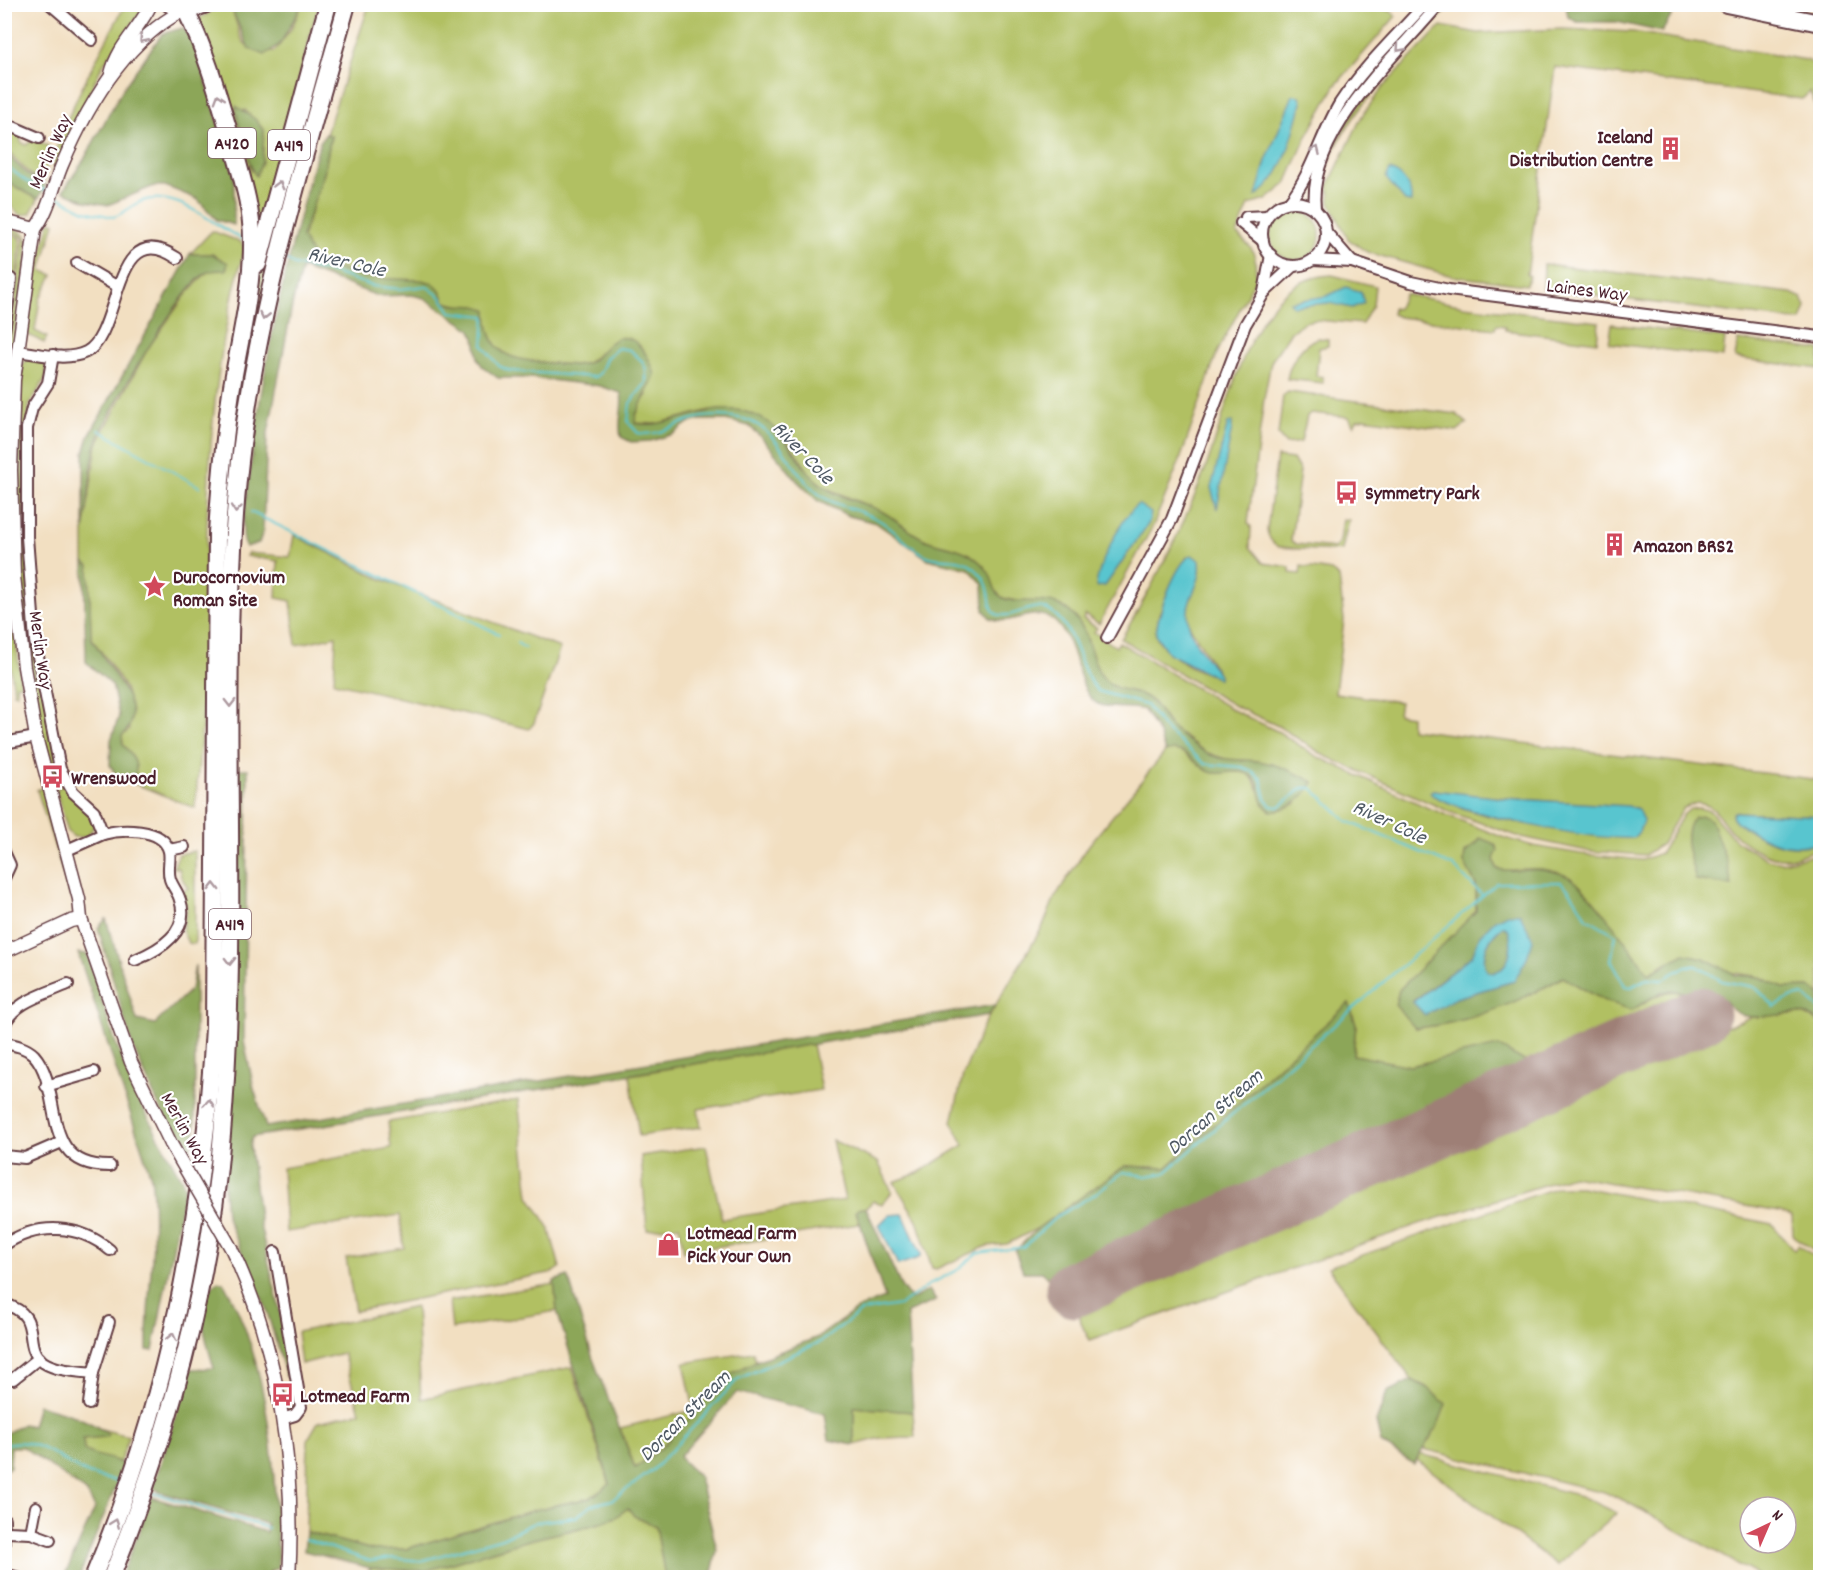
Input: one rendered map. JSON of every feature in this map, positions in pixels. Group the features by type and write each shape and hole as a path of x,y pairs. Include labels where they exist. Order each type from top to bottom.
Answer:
{"highway":[{"path":"179,9 195,10 206,4"},
{"name":"A419","path":"111,1578 153,1462 179,1376 204,1262 220,1157 229,1023 230,635 235,515 254,365 264,247 328,4"},
{"name":"A419","path":"264,247 323,89 347,4"},
{"path":"323,89 355,4"},
{"path":"1726,4 1821,24"},
{"name":"A420","path":"179,9 204,51 264,247 243,323"},
{"name":"A419","path":"93,1578 124,1500 159,1392 180,1305 198,1204 208,1120 214,1028 217,533 231,395 243,323"}],"street":[{"path":"50,4 86,40"},
{"name":"Merlin Way","path":"111,75 119,51 151,4"},
{"path":"1289,202 1301,183 1330,120 1351,87 1425,4"},
{"path":"1316,210 1317,176 1342,123 1373,79 1439,4"},
{"name":"Merlin Way","path":"179,9 152,30 111,75 80,127 35,229 8,420 8,516 18,623 36,737 67,850 81,919 131,1062 171,1144 231,1248 259,1316 282,1419 290,1520 289,1578"},
{"path":"4,123 30,138"},
{"path":"1107,638 1172,519 1239,337 1264,292 1293,266 1312,260 1323,248 1326,232 1324,222 1316,210 1303,203 1289,202 1275,208 1267,216 1263,225 1263,241"},
{"path":"1267,216 1244,220 1263,241 1270,255 1278,262 1293,266"},
{"path":"4,220 35,229"},
{"path":"1326,232 1352,262"},
{"path":"17,351 78,355 96,345 101,338 118,287 132,259 146,249 162,249 177,258"},
{"path":"1264,292 1270,255"},
{"name":"Laines Way","path":"1312,260 1352,262 1411,282 1449,290 1821,336"},
{"path":"77,263 118,287"},
{"path":"4,332 7,294 11,279"},
{"name":"Merlin Way","path":"53,355 48,382 32,408 27,428 27,537 35,641 60,769 73,792 94,811 103,834"},
{"path":"4,743 36,737"},
{"path":"67,850 103,834 121,829 136,830 162,841 169,850 169,876 182,908 180,923 165,946 135,960"},
{"path":"169,850 184,847"},
{"path":"4,852 10,865 4,878"},
{"path":"4,952 71,921 81,919"},
{"path":"4,1026 8,1017 18,1008 68,984"},
{"path":"4,1043 25,1048 34,1056 63,1142 72,1153 86,1163 110,1166"},
{"path":"46,1086 94,1072"},
{"path":"4,1156 25,1158 63,1142"},
{"path":"4,1245 30,1232 63,1229 88,1236 110,1250"},
{"path":"275,1252 301,1407 295,1415 282,1419"},
{"path":"4,1304 17,1309 28,1320 34,1351 39,1358 52,1366 93,1373"},
{"path":"89,1404 93,1373 109,1322"},
{"path":"13,1379 39,1358"},
{"path":"31,1533 36,1507"},
{"path":"4,1519 7,1532 4,1548"},
{"path":"7,1532 31,1533 50,1539"},
{"path":"4,1574 16,1577"}],"green space":[{"path":"1362,4 1391,11 1396,16 1335,86 1305,140 1286,184 1266,200 1249,205 1237,234 1251,248 1255,257 1256,278 1217,353 1179,463 1153,526 1099,624 1085,615 1083,619 1097,628 1094,632 1116,647 1119,642 1233,710 1279,732 1316,756 1424,806 1502,837 1533,846 1581,854 1642,860 1661,853 1683,815 1690,809 1699,808 1710,811 1736,841 1767,859 1781,862 1820,854 1820,995 1810,987 1783,988 1760,977 1667,962 1649,974 1582,890 1523,869 1511,873 1497,869 1494,859 1477,843 1465,853 1464,862 1476,885 1476,911 1461,929 1415,1028 1453,1022 1491,1011 1563,977 1603,1000 1632,1010 1667,992 1707,996 1535,1067 1498,1047 1410,1066 1353,1055 1356,1025 1349,1003 1166,1168 1125,1166 1038,1228 1007,1244 987,1246 936,1269 932,1268 917,1220 894,1182 918,1173 964,1145 952,1122 963,1075 983,1026 1043,926 1055,897 1089,845 1165,752 1171,749 1185,754 1209,770 1250,774 1259,790 1279,810 1295,804 1313,782 1269,764 1228,760 1205,752 1171,727 1154,703 1144,696 1117,689 1105,681 1096,668 1086,634 1017,601 1003,598 996,592 988,572 970,554 927,541 897,524 884,513 827,488 813,478 785,437 710,410 656,424 634,423 640,404 647,395 617,339 587,363 574,365 521,361 510,357 496,346 487,327 462,306 445,302 441,292 369,278 316,262 302,238 324,173 331,136 326,134 369,5"},
{"path":"125,5 146,5 102,66 53,171 54,157 60,137"},
{"path":"217,5 230,5 239,33 247,46 262,51 275,51 291,29 302,5 319,5 284,143 258,225 196,20 211,12","holes":["245,110 264,130 262,162 251,171 247,145 237,124"]},
{"path":"230,5 302,5 280,44 265,55 249,49"},
{"path":"1445,5 1450,5 1393,69 1353,120 1337,145 1326,171 1323,195 1319,194 1326,166 1352,115 1369,91"},
{"path":"1566,5 1677,6 1662,32 1617,22 1577,22 1568,17"},
{"path":"1441,26 1478,33 1562,29 1633,32 1807,60 1820,69 1820,130 1819,128 1814,131 1816,106 1810,92 1802,99 1555,67 1527,275 1530,276 1526,285 1452,276 1367,252 1348,239 1330,203 1329,184 1362,116 1383,87"},
{"path":"182,28 193,38 234,175 234,225 217,220 197,199 165,186 154,186 108,205 86,201 63,191 83,161 124,87 162,34"},
{"path":"236,106 255,119 264,131 262,162 256,176 243,141"},
{"path":"5,126 20,134 21,142 26,145 34,139 50,147 44,181 32,176 5,151"},
{"path":"326,134 331,136 324,173 302,237 316,262 369,278 421,280 433,283 441,292 445,302 477,306 487,310 488,326 497,347 504,353 524,360 569,365 582,364 594,359 608,344 619,338 634,341 645,353 655,375 636,415 635,423 660,423 716,410 746,412 761,418 783,436 806,469 826,488 881,511 926,540 969,554 989,573 1001,597 1012,601 1049,602 1063,607 1080,623 1099,672 1105,680 1113,686 1147,698 1156,706 1168,724 1192,744 1218,757 1258,761 1287,769 1313,782 1310,788 1291,805 1271,811 1263,803 1255,779 1246,773 1210,772 1184,753 1172,750 1165,752 1159,734 1144,710 1104,706 1091,698 1085,690 1068,641 1053,620 1037,615 1005,620 990,618 984,610 983,584 969,569 928,559 876,523 849,516 818,501 797,481 763,439 749,426 726,420 700,420 688,423 673,434 651,441 631,442 621,437 621,393 600,386 533,378 498,378 482,366 478,359 475,338 470,329 424,298 412,295 378,296 302,268 293,301 267,438 263,531 259,543 246,547 243,534 244,518 253,444 276,313 320,142"},
{"path":"5,152 28,175 46,185 38,199 5,181"},
{"path":"5,181 38,199 30,214 20,215 5,200"},
{"path":"1290,210 1300,210 1313,217 1320,230 1320,240 1313,253 1300,260 1290,260 1281,256 1274,249 1270,240 1270,230 1274,221 1281,214"},
{"path":"50,221 55,223 41,270 53,275 40,299 35,331 47,337 44,343 25,333 29,300"},
{"path":"14,228 25,234 28,242 9,383 5,383 6,351 24,237 13,232"},
{"path":"212,231 241,242 245,248 222,348 210,450 206,553 206,656 202,669 206,680 195,808 133,783 135,762 123,745 122,736 129,730 126,691 110,664 91,639 89,566 84,562 84,531 97,444 148,348 185,296 207,272 212,254 190,254"},
{"path":"7,232 21,238 17,270 13,277 9,275"},
{"path":"190,254 212,254 228,263 226,270 208,272 196,281 164,324 114,407 96,445 84,531 84,453 89,436"},
{"path":"264,258 271,262 219,620 228,483 238,392"},
{"path":"1544,264 1791,293 1802,298 1806,307 1801,321 1543,289"},
{"path":"1332,275 1375,286 1373,305 1362,324 1315,320 1304,322 1290,333 1271,362 1248,523 1251,527 1250,547 1263,563 1290,567 1290,573 1300,574 1301,566 1331,571 1339,577 1344,620 1335,693 1400,702 1398,714 1411,716 1411,729 1820,780 1820,816 1734,812 1732,816 1752,832 1773,842 1795,846 1820,843 1820,849 1790,858 1767,855 1736,836 1709,807 1697,803 1683,808 1662,844 1645,855 1587,851 1517,836 1450,812 1325,756 1278,726 1235,706 1121,639 1176,538 1211,454 1242,362 1263,320 1276,302 1294,286 1316,277","holes":["1187,557 1200,571 1186,620 1219,675 1203,672 1183,662 1166,649 1156,635 1159,614","1433,790 1455,794 1636,808 1630,838 1556,829 1494,817 1446,800"]},
{"path":"1405,294 1464,306 1599,322 1597,342 1505,330 1505,326 1496,325 1495,329 1399,317 1392,314 1393,308 1397,309"},
{"path":"1612,324 1725,338 1723,357 1609,343"},
{"path":"1317,338 1328,339 1328,346 1319,348 1316,376 1323,377 1323,383 1287,379 1297,355"},
{"path":"1738,340 1820,350 1820,369 1735,358"},
{"path":"29,357 40,358 46,366 46,377 29,406 23,529 60,779 54,781 40,735 34,703 21,583 18,512 20,369"},
{"path":"1288,392 1456,414 1467,423 1457,431 1364,418 1357,420 1354,426 1349,417 1311,413 1307,416 1301,442 1286,444 1278,435 1283,396"},
{"path":"1277,457 1293,459 1300,471 1291,541 1296,544 1335,548 1340,541 1343,519 1349,520 1342,550 1281,547 1271,541 1267,530"},
{"path":"4,527 21,684 16,685 17,693 14,693 5,628"},
{"path":"294,535 381,579 560,648 534,723 529,729 334,682 336,636 296,645 291,601 276,598 278,561 246,556 248,553 290,557"},
{"path":"84,562 89,566 91,639 125,691 131,709 132,718 129,727 122,736 123,745 135,762 136,772 133,783 117,777 110,765 111,740 119,716 112,685 86,662"},
{"path":"236,769 248,769 244,1041 254,1089 266,1127 995,1005 989,1015 252,1137 250,1147 260,1225 284,1328 291,1376 286,1376 265,1305 226,1216 224,1191"},
{"path":"62,784 91,816 95,825 87,837 74,837 68,832 56,791"},
{"path":"41,788 45,790 71,899 37,790"},
{"path":"1703,816 1711,820 1727,863 1732,886 1696,880 1688,847 1687,831 1694,817"},
{"path":"1480,838 1495,844 1498,850 1494,859 1497,869 1540,869 1569,877 1599,908 1649,974 1684,954 1704,958 1736,975 1760,977 1783,988 1810,987 1820,995 1820,1022 1799,1013 1748,1016 1731,1009 1725,1000 1678,991 1661,992 1632,1010 1603,1000 1563,977 1491,1011 1453,1022 1415,1028 1395,1005 1399,990 1476,911 1476,885 1464,862 1465,853","holes":["1520,914 1514,981 1456,998 1413,1001 1472,956 1480,935"]},
{"path":"195,851 195,944 188,943 182,930 187,909 181,892 188,888 181,877 179,868 173,868 179,854"},
{"path":"106,919 137,1020 155,1024 191,989 195,965 195,1132 187,1160 158,1104 132,1045 98,928"},
{"path":"1503,926 1508,929 1510,950 1502,969 1494,974 1487,971 1485,952 1494,934"},
{"path":"78,953 87,954 115,1041 135,1093 185,1186 153,1351 147,1350 154,1220 151,1177"},
{"path":"1713,1001 1721,1009 1723,1021 1717,1026 1074,1299 1061,1294 1062,1283 1071,1276"},
{"path":"1349,1003 1356,1025 1353,1055 1410,1066 1498,1046 1535,1067 1271,1184 1049,1278 1042,1272 1023,1272 1015,1251 1038,1228 1125,1166 1166,1168"},
{"path":"1800,1013 1820,1022 1820,1254 1793,1236 1792,1216 1780,1212 1572,1176 1419,1224 1090,1340 1080,1320 1086,1299 1748,1018"},
{"path":"812,1044 821,1090 698,1109 701,1127 639,1136 630,1075"},
{"path":"518,1100 529,1196 549,1227 560,1268 554,1272 355,1311 346,1258 404,1248 400,1215 286,1232 282,1168 391,1148 388,1122"},
{"path":"832,1140 878,1162 892,1192 882,1204 873,1201 866,1208 856,1211 859,1224 684,1252 679,1225 647,1230 641,1156 706,1146 722,1219 845,1200"},
{"path":"1558,1187 1581,1187 1772,1224 1794,1250 1798,1245 1820,1260 1820,1577 1761,1577 1625,1501 1604,1492 1423,1449 1438,1425 1426,1387 1412,1380 1328,1267"},
{"path":"866,1208 901,1286 911,1300 929,1290 936,1301 907,1313 913,1412 854,1407 854,1445 829,1440 825,1414 737,1392 679,1457 699,1477 717,1550 711,1577 665,1577 656,1526 634,1516 628,1508 616,1517 597,1524 529,1540 425,1571 370,1568 304,1551 306,1532 373,1550 406,1549 538,1509 590,1498 610,1484 557,1311 554,1281 568,1276 593,1359 635,1468 659,1450 731,1374 756,1361 818,1337 859,1308 885,1298 856,1211"},
{"path":"218,1281 224,1283 240,1315 261,1385 272,1459 278,1568 270,1571 270,1577 120,1578 151,1497 266,1532 267,1524 160,1492 153,1487 191,1369 214,1368 205,1334 203,1311 210,1290"},
{"path":"555,1284 557,1311 452,1329 449,1301"},
{"path":"416,1307 421,1399 572,1367 610,1485 590,1498 538,1509 406,1549 373,1550 306,1532 308,1439 318,1422 360,1412 343,1353 301,1364 297,1332"},
{"path":"753,1352 756,1361 731,1374 659,1450 635,1468 620,1428 694,1410 684,1363"},
{"path":"1412,1380 1426,1387 1446,1404 1438,1425 1414,1464 1381,1443 1376,1422 1387,1392"},
{"path":"38,1405 66,1413 100,1428 108,1434 106,1437 83,1439 84,1450 124,1466 79,1577 64,1577 95,1508 86,1492 23,1447 11,1447 10,1467 5,1471 5,1434 23,1424 32,1426"},
{"path":"854,1407 913,1412 915,1437 881,1438 854,1445"},
{"path":"101,1429 129,1436 120,1462 95,1457 84,1450 83,1439 108,1434"},
{"path":"1420,1454 1581,1496 1617,1513 1557,1565 1417,1460"},
{"path":"628,1507 634,1516 656,1526 665,1577 365,1578 370,1568 425,1571 529,1540 597,1524 616,1517"}],"water":[{"path":"1293,95 1300,96 1302,102 1291,141 1274,178 1256,196 1266,161"},
{"path":"1390,170 1406,183 1411,202 1405,201 1386,178"},
{"path":"1346,287 1361,292 1364,303 1352,308 1329,303 1293,306 1290,302 1327,296"},
{"path":"1232,422 1217,509 1211,488 1228,423"},
{"path":"1138,504 1151,513 1149,523 1105,586 1096,587 1111,542"},
{"path":"1192,555 1200,561 1200,571 1188,609 1190,629 1194,639 1219,675 1219,679 1168,653 1156,635 1163,604 1174,578 1186,559"},
{"path":"1433,790 1502,798 1628,806 1638,809 1643,821 1639,832 1633,838 1613,838 1560,831 1474,811 1432,795 1430,792"},
{"path":"1734,812 1820,816 1820,843 1796,846 1766,839 1735,821 1732,816"},
{"path":"1507,914 1520,914 1533,940 1526,960 1514,981 1456,998 1425,1015 1413,1002 1472,956 1480,935 1495,920","holes":["1503,926 1508,929 1511,945 1507,960 1502,969 1493,973 1487,971 1484,959 1487,946 1498,930"]},
{"path":"903,1214 921,1254 919,1258 898,1265 879,1225 889,1215"}],"waterway":[{"name":"River Cole","path":"4,164 26,181 48,192"},
{"name":"River Cole","path":"56,196 85,211 113,217 142,201 169,200 196,211 245,240"},
{"name":"River Cole","path":"285,259 294,265 334,273 372,286 400,289 426,286 441,297 451,312 485,316 483,346 499,366 510,371 595,377 600,373 607,357 618,348 630,350 641,360 646,369 646,383 630,403 628,422 638,433 652,434 696,418 710,416 744,419 756,424 776,441 801,476 820,495 875,518 923,554 963,561 973,567 988,587 991,604 996,614 1009,615 1040,607 1056,616 1070,635 1085,671 1098,691 1146,705 1164,728 1205,764 1242,767 1252,771 1261,779 1266,799 1271,806 1279,807 1303,788 1312,788 1347,821 1453,866 1482,895"},
{"path":"99,430 200,487"},
{"path":"251,512 499,634"},
{"path":"517,643 525,648"},
{"name":"Dorcan Stream","path":"305,1539 370,1561 393,1558 421,1561 502,1538 536,1522 576,1517 592,1505 612,1500 653,1470 738,1379 820,1342 862,1311 900,1305 932,1283 956,1271 978,1253 1024,1247 1057,1216 1092,1196 1123,1172 1146,1176 1165,1173 1497,883 1561,882 1570,891 1587,918 1616,935 1611,960 1625,986 1631,987 1646,979 1662,980 1686,966 1697,966 1722,981 1755,987 1775,1007 1790,998 1803,995 1820,1009"},
{"name":"Dorcan Stream","path":"4,1445 14,1442 35,1445 86,1473 118,1481"},
{"name":"Dorcan Stream","path":"150,1492 268,1528"}],"runway":[{"path":"1074,1289 1701,1015"}],"place":[{"name":"Iceland Distribution Centre","path":"1671,148"},
{"name":"Symmetry Park","path":"1347,492"},
{"name":"Amazon BRS2","path":"1615,545"},
{"name":"Durocornovium Roman Site","path":"155,587"},
{"name":"Wrenswood","path":"53,777"},
{"name":"Lotmead Farm Pick Your Own","path":"669,1244"},
{"name":"Lotmead Farm","path":"282,1395"}]}
